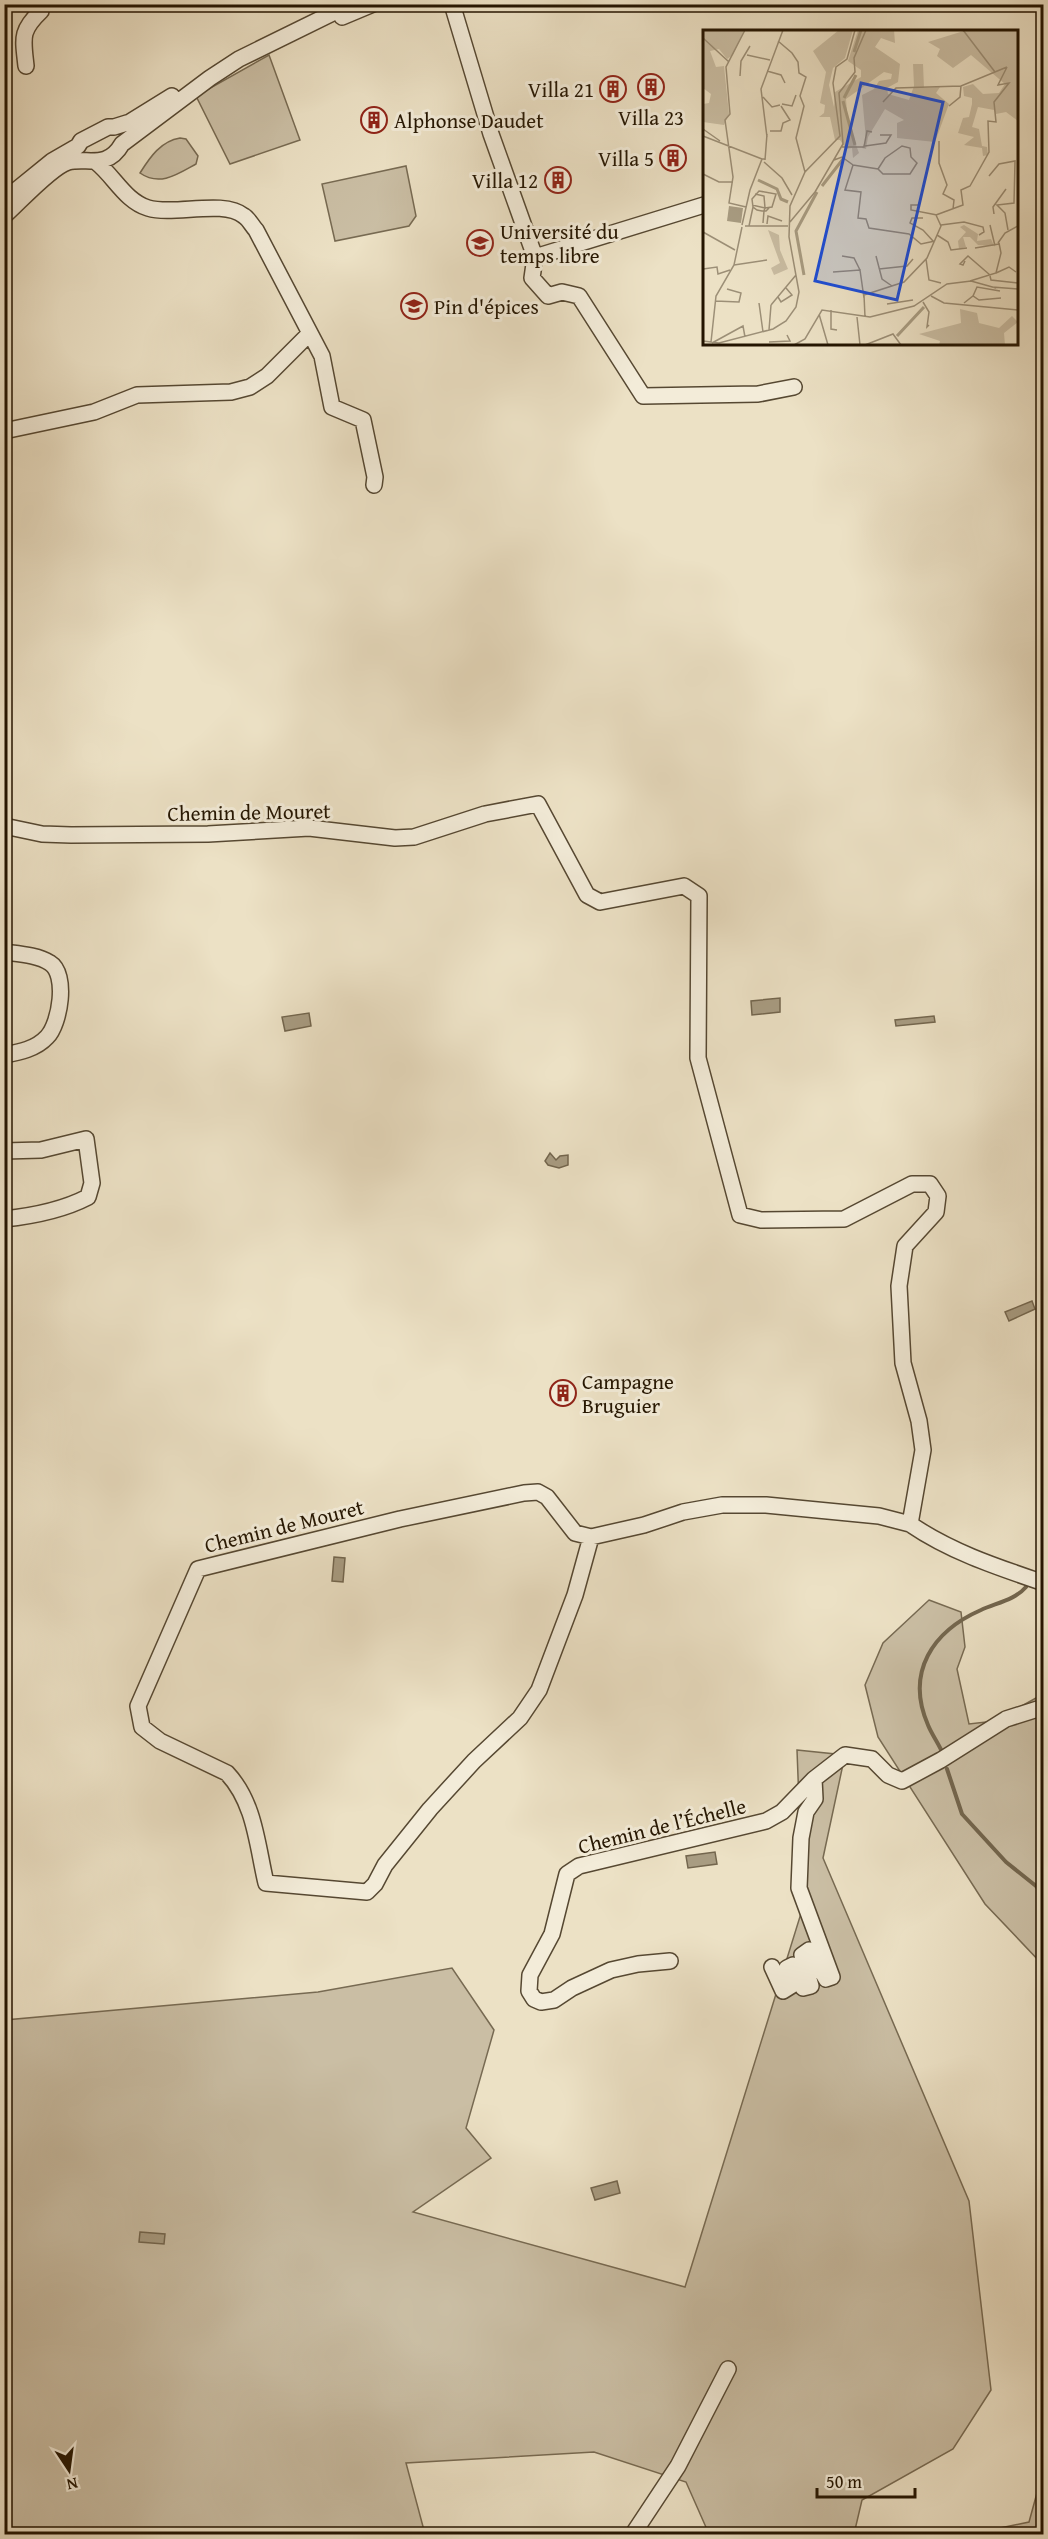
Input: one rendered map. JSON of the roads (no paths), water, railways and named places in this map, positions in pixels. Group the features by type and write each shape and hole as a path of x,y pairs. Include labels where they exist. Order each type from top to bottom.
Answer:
{"street":[{"path":"26,66 23,41 27,25 40,11 39,4"},
{"path":"351,4 167,98 130,122 108,127 81,141 85,156 136,203 150,209 234,210 244,216 256,230 322,356 332,407 363,420 375,477 374,486"},
{"path":"282,38 373,4"},
{"path":"452,5 490,134 535,257 532,278 548,296 562,292 579,296 642,396 758,394 794,387"},
{"path":"4,200 52,160 117,149 210,78"},
{"path":"114,127 119,134 116,174 122,189"},
{"path":"4,216 60,165 85,156"},
{"path":"535,257 703,206"},
{"path":"4,430 93,412 137,395 231,392 250,387 267,376 309,333"},
{"name":"Chemin de Mouret","path":"4,826 42,834 71,835 208,834 309,828 395,838 414,837 485,814 538,804 587,895 600,902 684,886 699,896 698,1058 740,1215 761,1220 844,1219 912,1184 930,1184 938,1196 936,1212 905,1246 899,1286 903,1363 919,1421 923,1450 910,1524"},
{"path":"4,952 41,959 52,964 58,972 61,986 56,1023 49,1036 24,1051 4,1055"},
{"path":"4,1151 41,1150 86,1139 92,1183 88,1197 78,1202 31,1216 4,1218"},
{"name":"Chemin de Mouret","path":"524,1492 538,1492 547,1497 575,1533 591,1537 575,1595 539,1690 520,1718 474,1761 430,1809 385,1865 375,1884 367,1892 266,1883 248,1803 235,1782 226,1773 160,1741 142,1727 138,1706 198,1569 388,1521 524,1492"},
{"path":"591,1537 644,1525 683,1512 722,1505 766,1505 879,1516 910,1524 928,1536 982,1563 1044,1583"},
{"name":"Chemin de l’Échelle","path":"670,1961 638,1964 611,1970 572,1988 554,2000 541,2002 534,1999 529,1991 530,1974 552,1934 567,1874 579,1866 766,1821 782,1812 814,1779 845,1755 872,1760 888,1775 902,1781 1006,1719 1044,1707"},
{"path":"772,1966 783,1991 791,1986 787,1968 793,1965 803,1988 811,1986 802,1955 809,1950 826,1979 832,1977 799,1888 801,1838 806,1812 815,1799 814,1779"},
{"path":"633,2535 678,2466 728,2369"}],"waterway":[{"path":"1038,1568 1044,1557"},
{"path":"943,1754 930,1729 922,1706 920,1688 922,1671 928,1656 949,1629 981,1610 1011,1598 1026,1587"},
{"path":"947,1769 962,1814 1006,1862 1036,1886 1044,1896"}],"place":[{"name":"Villa 23","path":"651,87"},
{"name":"Villa 21","path":"613,89"},
{"name":"Alphonse Daudet","path":"374,120"},
{"name":"Villa 5","path":"673,158"},
{"name":"Villa 12","path":"558,180"},
{"name":"Université du temps libre","path":"480,243"},
{"name":"Pin d'épices","path":"414,306"},
{"name":"Campagne Bruguier","path":"563,1393"}]}
